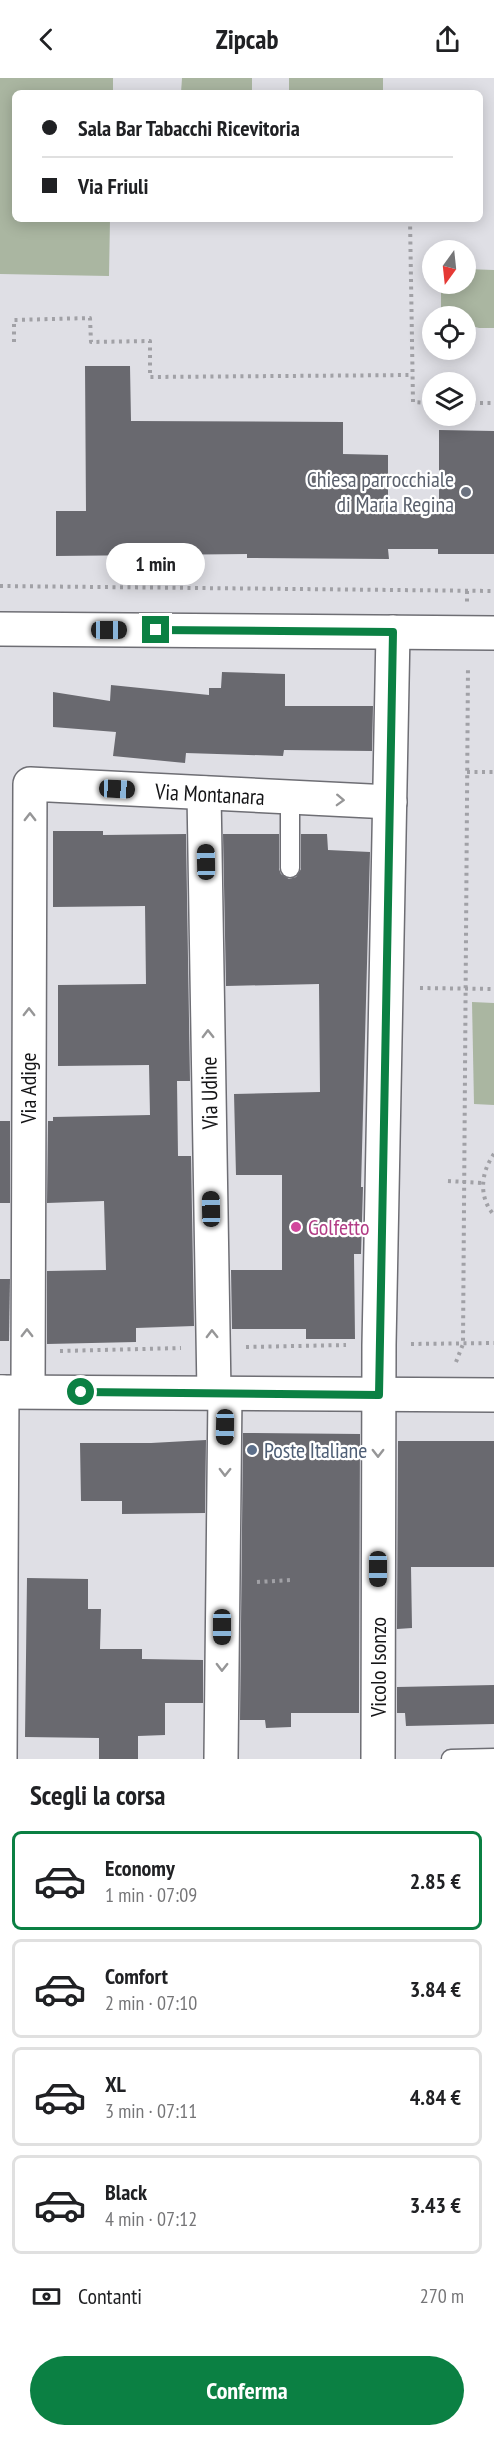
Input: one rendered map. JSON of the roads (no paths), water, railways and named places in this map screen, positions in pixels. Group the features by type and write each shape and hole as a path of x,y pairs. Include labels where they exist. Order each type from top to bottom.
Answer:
{"street":[{"path":"0,629 481,633"},
{"name":"Vicolo Isonzo","path":"378,1759 379,1395 393,632"},
{"name":"Via Montanara","path":"30,784 290,799 390,802"},
{"name":"Via Adige","path":"0,1759 0,1608 10,1392 30,784"},
{"name":"Via Udine","path":"204,793 219,1393 221,1759"},
{"path":"10,1392 494,1395"}],"lane":[{"path":"290,799 290,868"},
{"path":"451,1759 494,1758"}],"place":[{"name":"Chiesa parrocchiale di Maria Regina","path":"466,492"},
{"name":"Golfetto","path":"296,1227"},
{"name":"Poste Italiane","path":"252,1450"}]}
